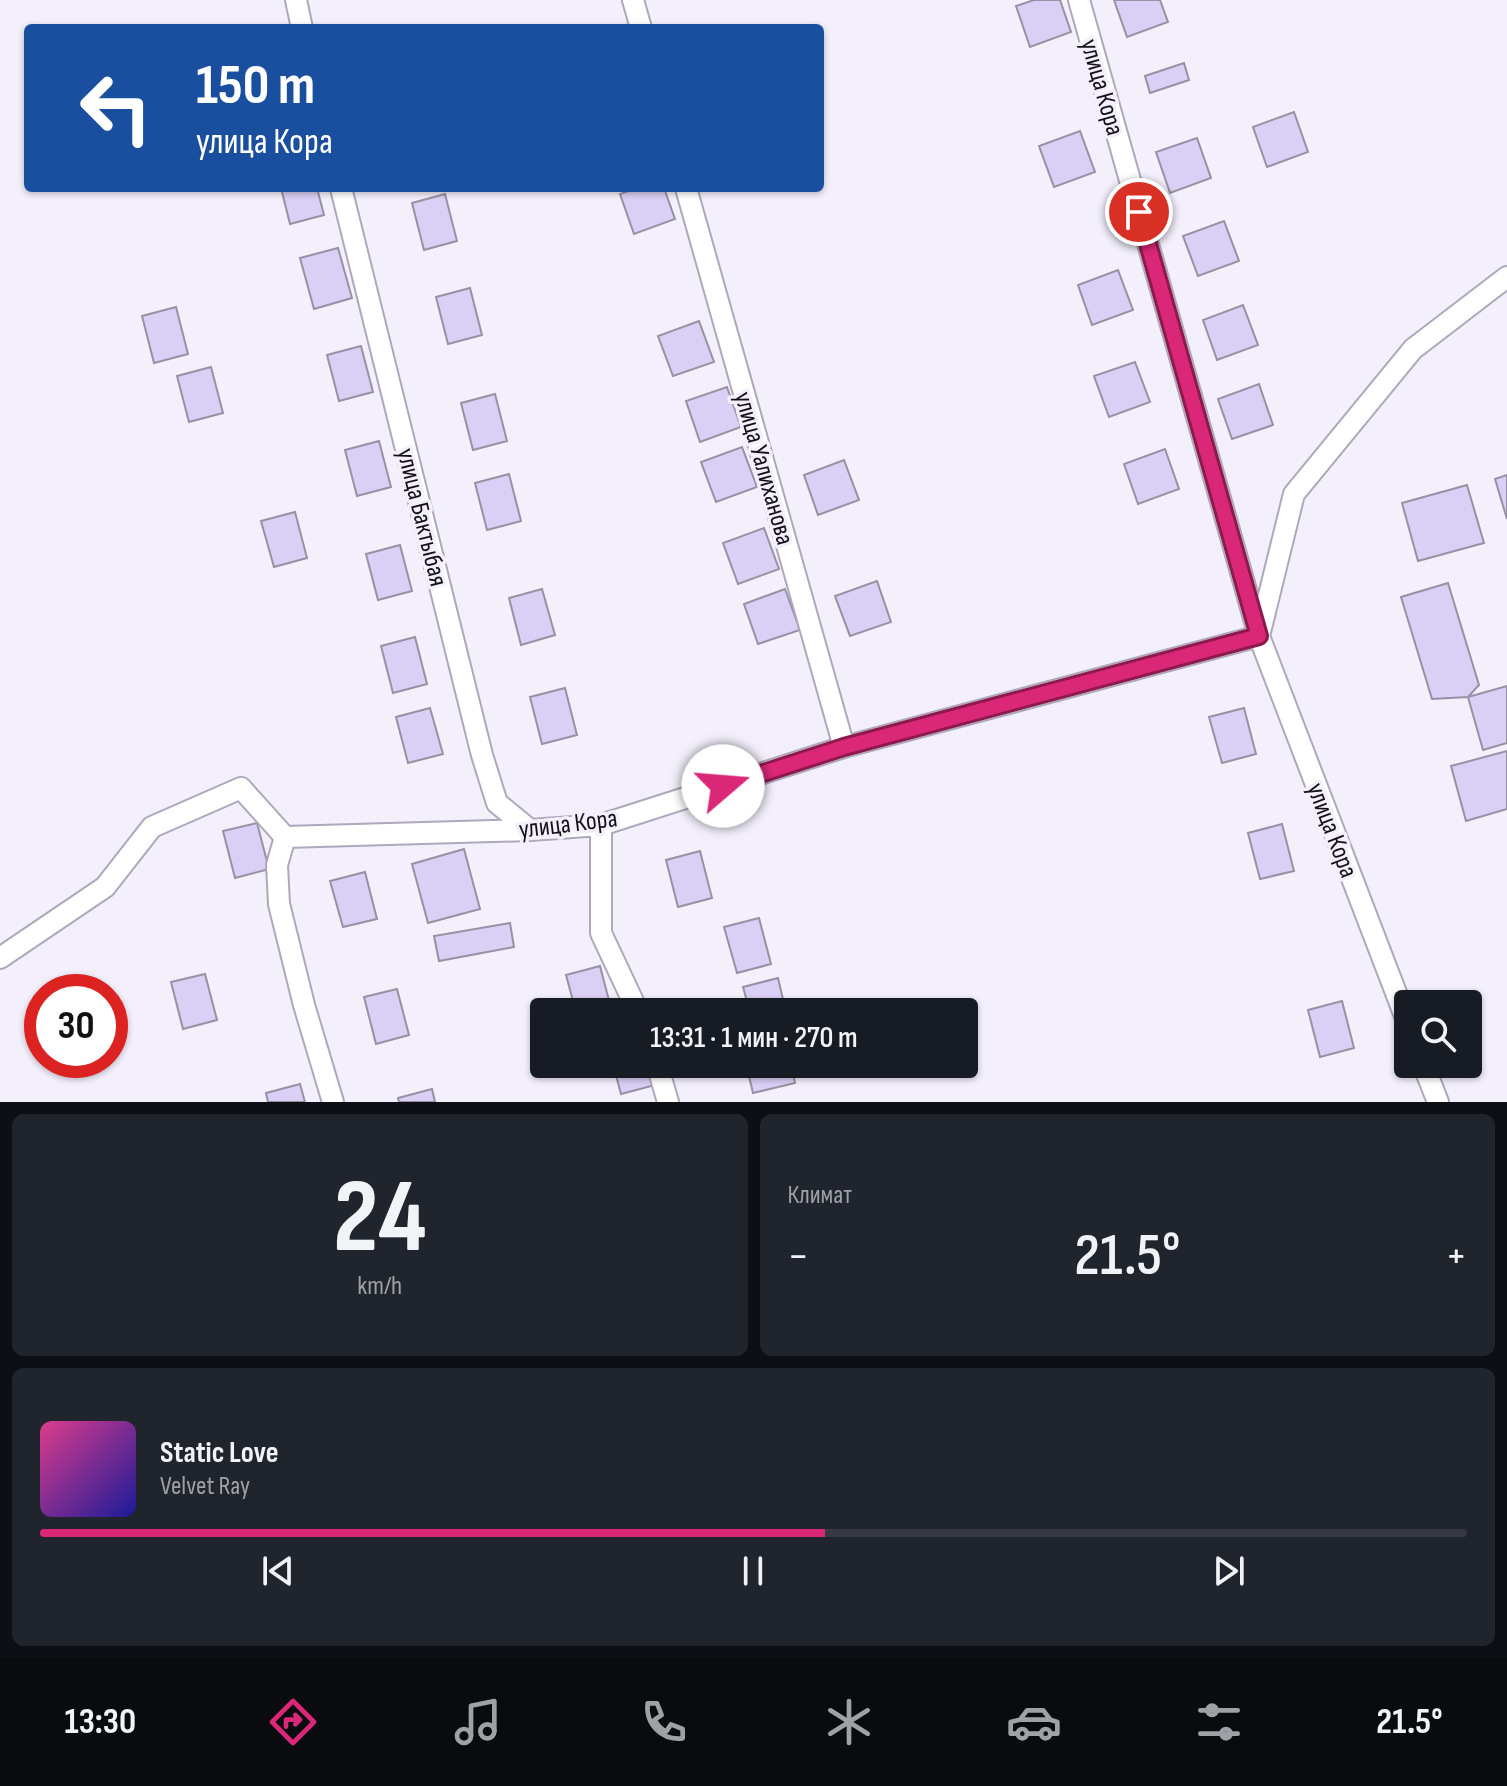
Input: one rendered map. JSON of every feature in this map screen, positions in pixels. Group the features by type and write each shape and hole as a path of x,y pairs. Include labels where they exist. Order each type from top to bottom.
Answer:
{"street":[{"path":"296,0 301,24"},
{"path":"633,0 640,24"},
{"name":"улица Кора","path":"1079,0 1259,636 1395,990"},
{"name":"улица Бактыбая","path":"342,192 482,755 497,803 530,830"},
{"name":"улица Уалиханова","path":"687,192 844,747"},
{"path":"1259,636 1294,494 1413,349 1507,277"},
{"name":"улица Кора","path":"285,837 601,825 844,747 1259,636"},
{"path":"0,958 105,887 152,827 241,788 285,837 277,865 279,904 304,1005 333,1102"},
{"path":"601,825 601,933 631,998"},
{"path":"661,1078 668,1102"},
{"path":"1429,1078 1438,1102"}],"building":[{"path":"1034,0 1060,0 1071,32 1030,47 1016,6"},
{"path":"1114,0 1160,0 1168,22 1127,37"},
{"path":"1184,63 1189,80 1150,93 1145,76"},
{"path":"1294,112 1308,152 1267,167 1253,127"},
{"path":"1080,131 1095,172 1054,187 1039,146"},
{"path":"1197,138 1211,178 1170,193 1156,152"},
{"path":"282,192 318,192 324,215 290,224"},
{"path":"665,192 675,219 634,234 620,194"},
{"path":"445,194 457,241 424,250 412,203"},
{"path":"1224,221 1239,261 1198,276 1183,236"},
{"path":"338,248 352,298 314,309 300,258"},
{"path":"1118,270 1133,310 1092,325 1078,285"},
{"path":"470,288 482,335 448,344 436,297"},
{"path":"1243,305 1258,345 1217,360 1203,320"},
{"path":"176,307 188,354 154,363 142,316"},
{"path":"699,321 714,362 673,376 658,336"},
{"path":"361,346 373,392 339,401 327,355"},
{"path":"1135,362 1150,402 1109,417 1094,376"},
{"path":"211,367 223,413 189,422 177,376"},
{"path":"1259,384 1273,425 1232,439 1218,399"},
{"path":"727,387 741,427 700,442 686,401"},
{"path":"495,394 507,441 473,450 461,403"},
{"path":"379,441 391,487 357,496 345,450"},
{"path":"742,447 757,487 716,502 701,462"},
{"path":"1165,449 1179,489 1138,504 1124,464"},
{"path":"844,460 859,500 818,515 804,475"},
{"path":"509,474 521,521 487,530 475,483"},
{"path":"1507,475 1507,519 1495,479"},
{"path":"1467,485 1484,543 1418,561 1402,503"},
{"path":"295,512 307,558 274,567 261,521"},
{"path":"764,528 779,569 738,584 723,543"},
{"path":"400,545 412,591 378,600 366,554"},
{"path":"877,581 891,622 850,636 835,596"},
{"path":"1448,583 1479,685 1468,697 1432,699 1401,597"},
{"path":"542,589 555,635 521,645 509,598"},
{"path":"785,589 800,630 758,644 744,604"},
{"path":"415,637 427,684 393,693 381,646"},
{"path":"1507,686 1507,743 1483,750 1468,697"},
{"path":"565,688 577,735 542,744 530,697"},
{"path":"430,708 443,754 408,763 396,717"},
{"path":"1244,708 1256,754 1222,763 1209,717"},
{"path":"1507,751 1507,809 1466,821 1451,766"},
{"path":"257,823 269,869 235,878 223,831"},
{"path":"1282,824 1294,871 1260,879 1248,833"},
{"path":"464,849 480,909 428,923 412,864"},
{"path":"700,851 712,898 678,907 666,860"},
{"path":"365,872 377,919 343,927 330,881"},
{"path":"759,918 771,964 737,973 724,927"},
{"path":"510,923 514,947 439,961 434,936"},
{"path":"600,966 608,998 572,998 566,975"},
{"path":"205,974 217,1020 183,1029 171,982"},
{"path":"778,978 783,998 746,998 743,987"},
{"path":"397,989 409,1035 376,1044 364,997"},
{"path":"1342,1001 1354,1048 1320,1057 1308,1010"},
{"path":"617,1078 653,1078 655,1085 621,1094"},
{"path":"749,1078 794,1078 795,1083 753,1093"},
{"path":"300,1084 305,1102 268,1102 266,1093"},
{"path":"432,1089 435,1102 399,1102 398,1098"}],"route":[{"path":"723,786 844,747 1259,636 1139,212"}]}
